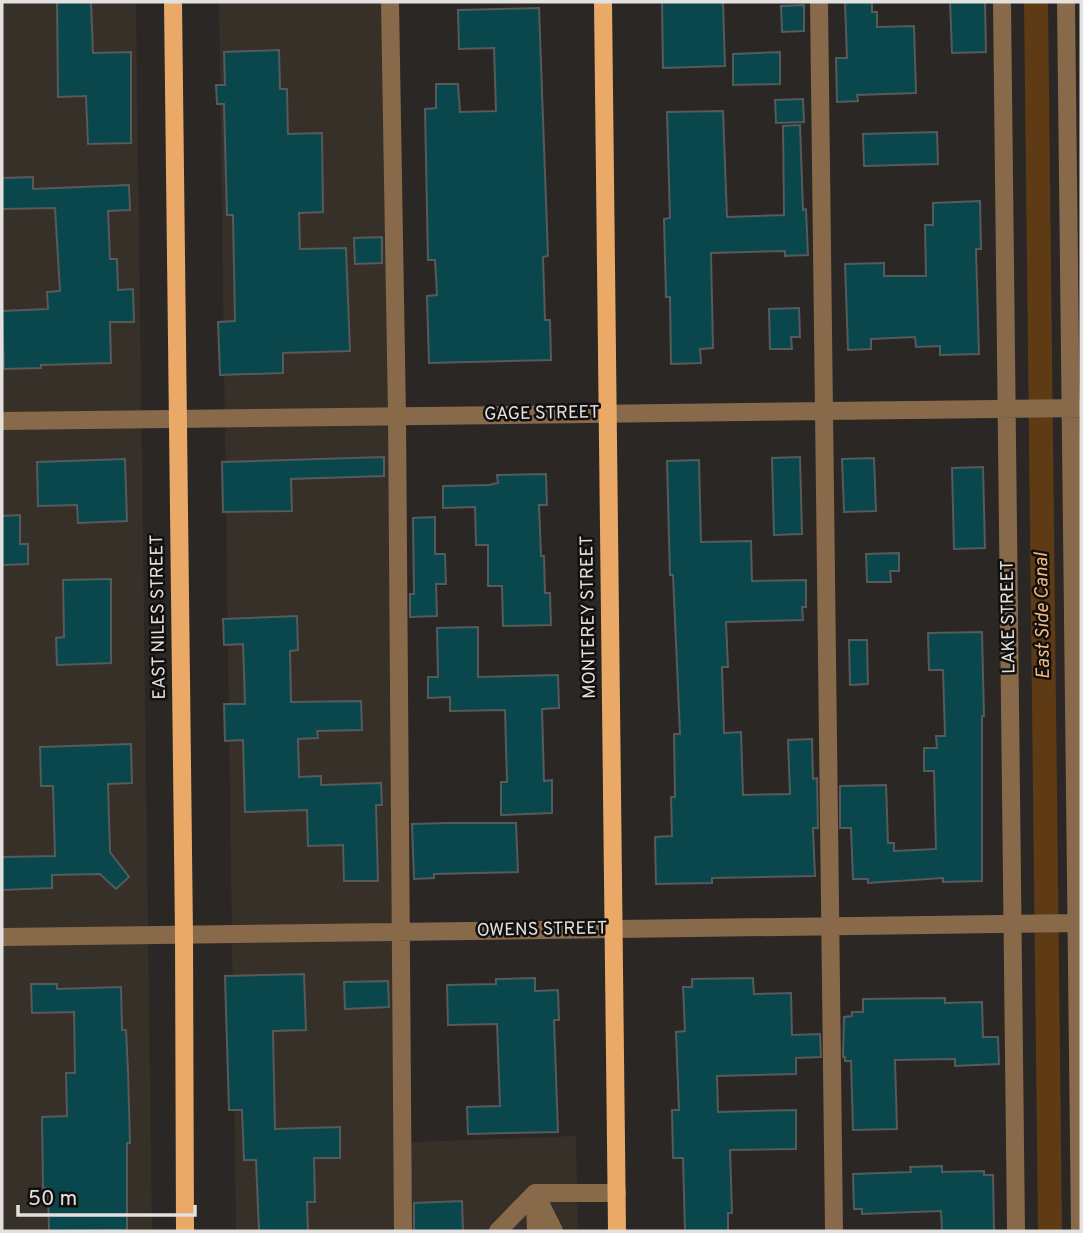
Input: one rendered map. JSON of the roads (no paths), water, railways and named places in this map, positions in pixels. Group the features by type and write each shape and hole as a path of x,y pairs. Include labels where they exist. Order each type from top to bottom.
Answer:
{"main road":[{"name":"EAST NILES STREET","path":"173,2 185,1231"},
{"name":"MONTEREY STREET","path":"603,2 617,1231"}],"street":[{"path":"390,2 397,416 403,1231"},
{"path":"819,2 834,1231"},
{"name":"LAKE STREET","path":"1002,2 1016,1231"},
{"path":"1066,2 1076,408 1080,1231"},
{"name":"GAGE STREET","path":"2,421 1076,408"},
{"name":"OWENS STREET","path":"2,937 1079,923"},
{"path":"498,1231 535,1193 617,1193"},
{"path":"535,1193 536,1231"},
{"path":"535,1193 554,1231"}],"waterway":[{"name":"East Side Canal","path":"1036,2 1050,1231"}]}
